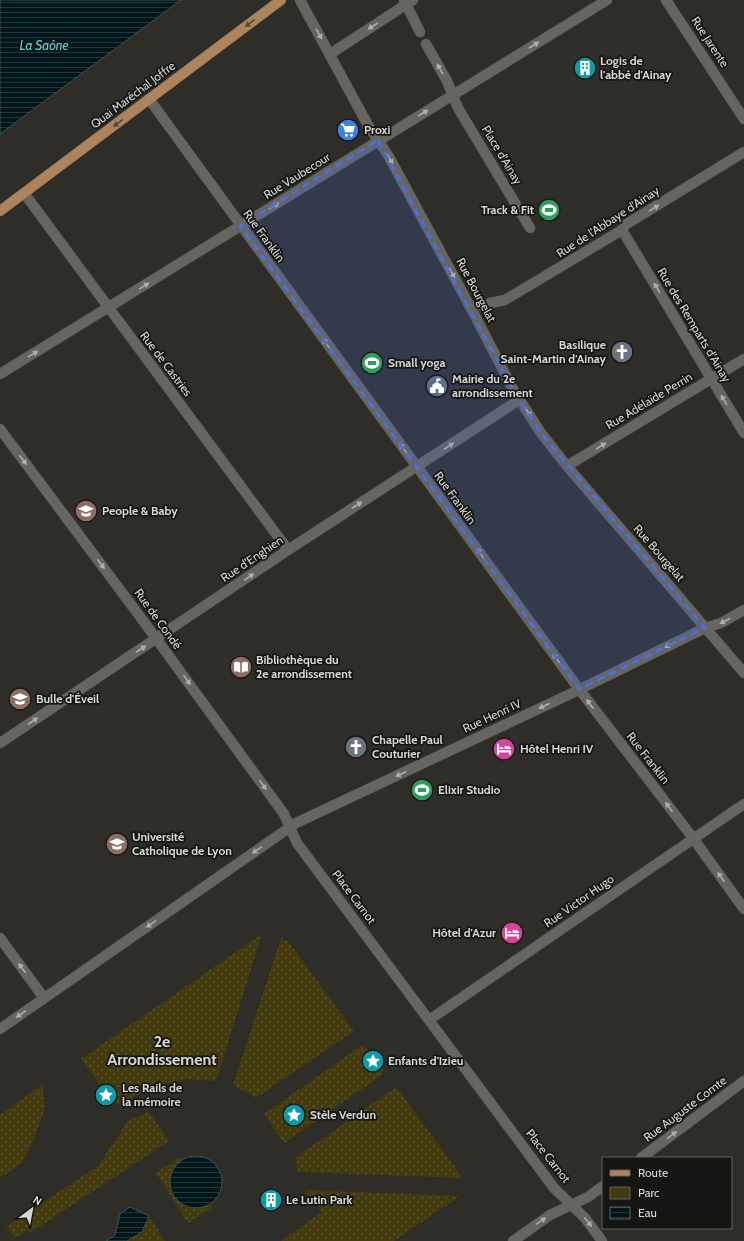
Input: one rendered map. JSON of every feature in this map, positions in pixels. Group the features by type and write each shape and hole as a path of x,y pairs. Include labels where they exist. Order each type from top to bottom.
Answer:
{"main road":[{"name":"Quai Maréchal Joffre","path":"0,211 281,0"}],"street":[{"name":"Rue Bourgelat","path":"300,0 369,127 391,161 470,305 519,400 541,433 567,466 744,673"},
{"name":"Rue Vaubecour","path":"0,374 607,0"},
{"name":"Rue Jarente","path":"666,0 744,119"},
{"path":"330,54 408,2 420,32"},
{"name":"Place d'Ainay","path":"426,44 447,81 458,108 530,228"},
{"name":"Rue Franklin","path":"149,99 240,226 579,689 693,838 709,862 744,908"},
{"name":"Rue de l'Abbaye d'Ainay","path":"483,307 490,302 505,300 622,230 625,225 744,152"},
{"name":"Rue de Castries","path":"24,193 288,550"},
{"name":"Rue des Remparts d'Ainay","path":"622,230 744,433"},
{"name":"Rue Adélaïde Perrin","path":"567,466 744,359"},
{"name":"Rue d'Enghien","path":"0,743 288,550 519,400"},
{"name":"Rue de Condé","path":"0,429 157,639 284,814 289,827"},
{"name":"Rue Henri IV","path":"289,827 705,628 721,623 744,610"},
{"name":"Rue Victor Hugo","path":"429,1020 744,804"},
{"path":"0,1029 289,827"},
{"name":"Place Carnot","path":"289,827 297,843 554,1188 572,1205"},
{"path":"0,938 44,998"},
{"name":"Rue Auguste Comte","path":"642,1157 744,1081"},
{"path":"513,1241 550,1215 588,1197 602,1187"},
{"path":"572,1205 585,1218 602,1241"}],"highlighted area":[{"path":"378,140 514,391 541,433 705,628 579,689 240,226"}],"green space":[{"path":"262,934 216,1081 188,1079 160,1085 115,1105 81,1059"},
{"path":"281,938 290,944 354,1031 256,1098 233,1085"},
{"path":"361,1046 366,1048 383,1070 382,1075 284,1143 264,1114"},
{"path":"42,1085 45,1108 33,1142 21,1163 0,1178 0,1115"},
{"path":"396,1087 463,1178 298,1172 295,1158"},
{"path":"149,1112 169,1141 30,1233 28,1230 15,1238 6,1227 98,1166 129,1120"},
{"path":"180,1157 182,1161 175,1168 171,1177 188,1206 198,1208 210,1204 213,1207 188,1223 156,1173"},
{"path":"304,1190 460,1196 394,1241 281,1241 322,1212"},
{"path":"149,1216 165,1241 127,1241 142,1232"}],"water":[{"name":"La Saône","path":"0,0 181,0 0,134"},
{"path":"196,1156 206,1158 214,1164 220,1172 222,1182 220,1192 214,1200 206,1206 196,1208 186,1206 178,1200 172,1192 170,1182 172,1172 178,1164 186,1158"},
{"path":"130,1207 149,1216 142,1232 127,1241 106,1241 115,1235 120,1214"}],"place":[{"name":"Logis de l'abbé d'Ainay","path":"585,68"},
{"name":"Proxi","path":"348,130"},
{"name":"Track & Fit","path":"549,210"},
{"name":"Basilique Saint-Martin d'Ainay","path":"622,352"},
{"name":"Small yoga","path":"372,363"},
{"name":"Mairie du 2e arrondissement","path":"437,386"},
{"name":"People & Baby","path":"86,511"},
{"name":"Bibliothèque du 2e arrondissement","path":"241,667"},
{"name":"Bulle d'Éveil","path":"20,699"},
{"name":"Chapelle Paul Couturier","path":"356,747"},
{"name":"Hôtel Henri IV","path":"504,749"},
{"name":"Elixir Studio","path":"422,790"},
{"name":"Université Catholique de Lyon","path":"117,844"},
{"name":"Hôtel d'Azur","path":"512,933"},
{"name":"Enfants d'Izieu","path":"373,1061"},
{"name":"Les Rails de la mémoire","path":"106,1095"},
{"name":"Stèle Verdun","path":"294,1115"},
{"name":"Le Lutin Park","path":"271,1200"}],"district":[{"name":"2e Arrondissement","path":"162,1050"}]}
